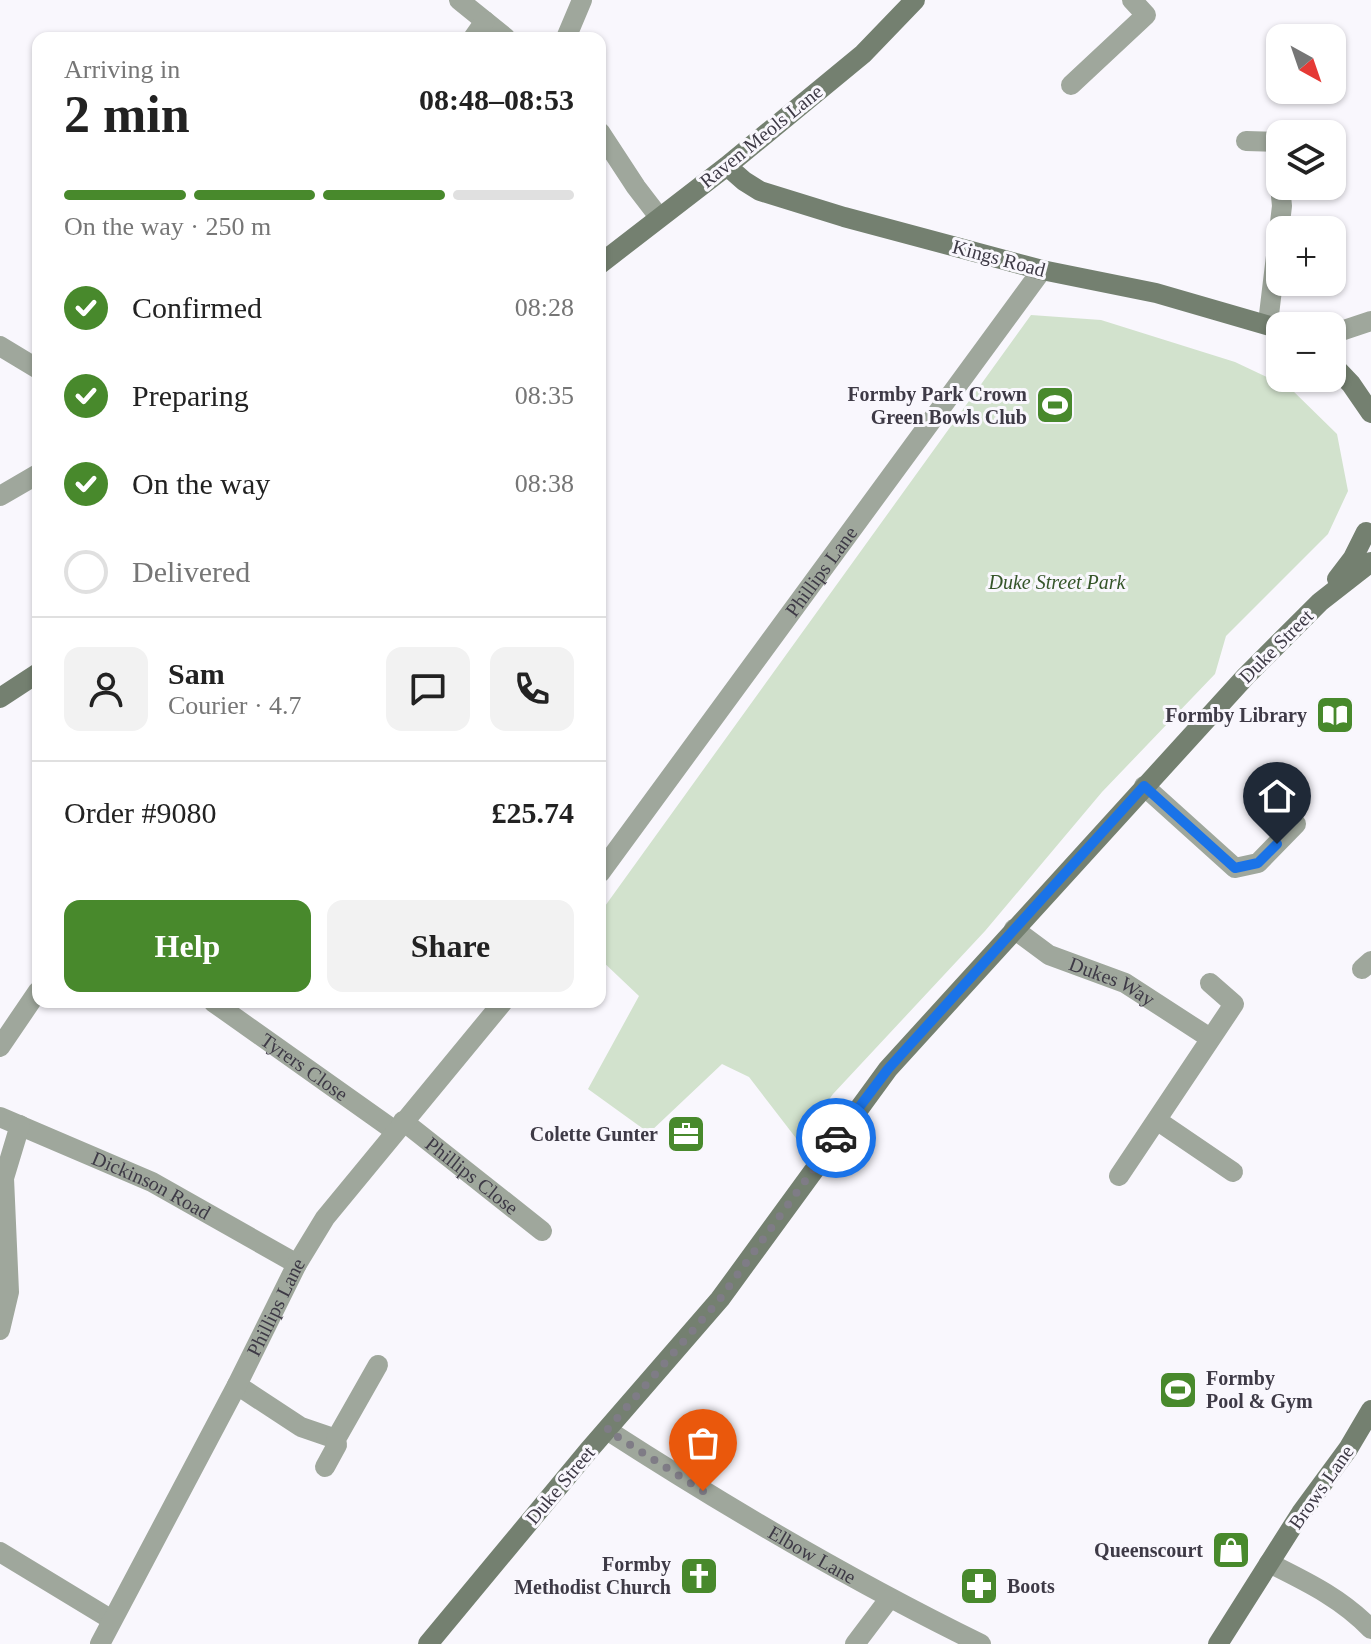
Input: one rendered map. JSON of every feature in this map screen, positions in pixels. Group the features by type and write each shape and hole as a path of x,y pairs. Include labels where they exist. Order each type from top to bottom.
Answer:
{"street":[{"path":"459,0 479,30"},
{"path":"569,32 582,0"},
{"name":"Raven Meols Lane","path":"606,259 727,166 863,54 915,0"},
{"path":"1071,85 1146,15 1132,0"},
{"path":"606,141 659,217"},
{"path":"1246,141 1266,142"},
{"name":"Kings Road","path":"727,166 760,191 844,217 1042,270 1156,293 1266,324"},
{"path":"1275,312 1281,200"},
{"name":"Phillips Lane","path":"606,865 1042,270"},
{"path":"1346,329 1371,321"},
{"path":"0,346 32,365"},
{"path":"1346,379 1371,413"},
{"path":"0,496 32,477"},
{"name":"Duke Street","path":"428,1644 720,1299 888,1069 1144,786 1320,602 1353,558 1369,528"},
{"name":"Duke Street","path":"1320,602 1371,562"},
{"path":"0,698 32,677"},
{"path":"1144,786 1235,868 1258,863 1296,824"},
{"name":"Dukes Way","path":"1014,929 1049,955 1125,983 1210,1038"},
{"path":"1119,1176 1234,1004 1210,983"},
{"path":"0,1047 32,1000"},
{"name":"Tyrers Close","path":"222,1008 399,1126"},
{"name":"Phillips Lane","path":"100,1644 237,1385 297,1264 325,1218 498,1008"},
{"name":"Dickinson Road","path":"0,1117 152,1182 297,1264"},
{"path":"1158,1121 1233,1172"},
{"path":"0,1330 9,1292 4,1178 20,1125"},
{"name":"Phillips Close","path":"399,1126 542,1231"},
{"path":"325,1467 337,1445 336,1439 378,1365"},
{"path":"237,1385 301,1427 336,1439"},
{"name":"Brows Lane","path":"1218,1644 1371,1410"},
{"name":"Elbow Lane","path":"607,1430 703,1491 889,1599 981,1644"},
{"path":"0,1552 112,1620"},
{"path":"1269,1563 1331,1593 1352,1608 1371,1629"},
{"path":"855,1644 889,1599"}],"green space":[{"name":"Duke Street Park","path":"1031,315 1101,320 1235,362 1266,377 1266,392 1294,392 1337,434 1348,491 1328,534 1226,636 1215,674 1102,792 985,931 833,1094 799,1142 749,1077 722,1064 649,1133 588,1089 639,996 606,965 606,905"}],"way so far":[{"path":"703,1491 607,1430 720,1299 836,1138"}],"place":[{"name":"Formby Park Crown Green Bowls Club","path":"1055,405"},
{"name":"Formby Library","path":"1335,715"},
{"name":"Colette Gunter","path":"686,1134"},
{"name":"Formby Pool & Gym","path":"1178,1390"},
{"name":"Queenscourt","path":"1231,1550"},
{"name":"Formby Methodist Church","path":"699,1576"},
{"name":"Boots","path":"979,1586"}],"route":[{"path":"836,1138 888,1069 1144,786 1235,868 1258,863 1277,844"}]}
